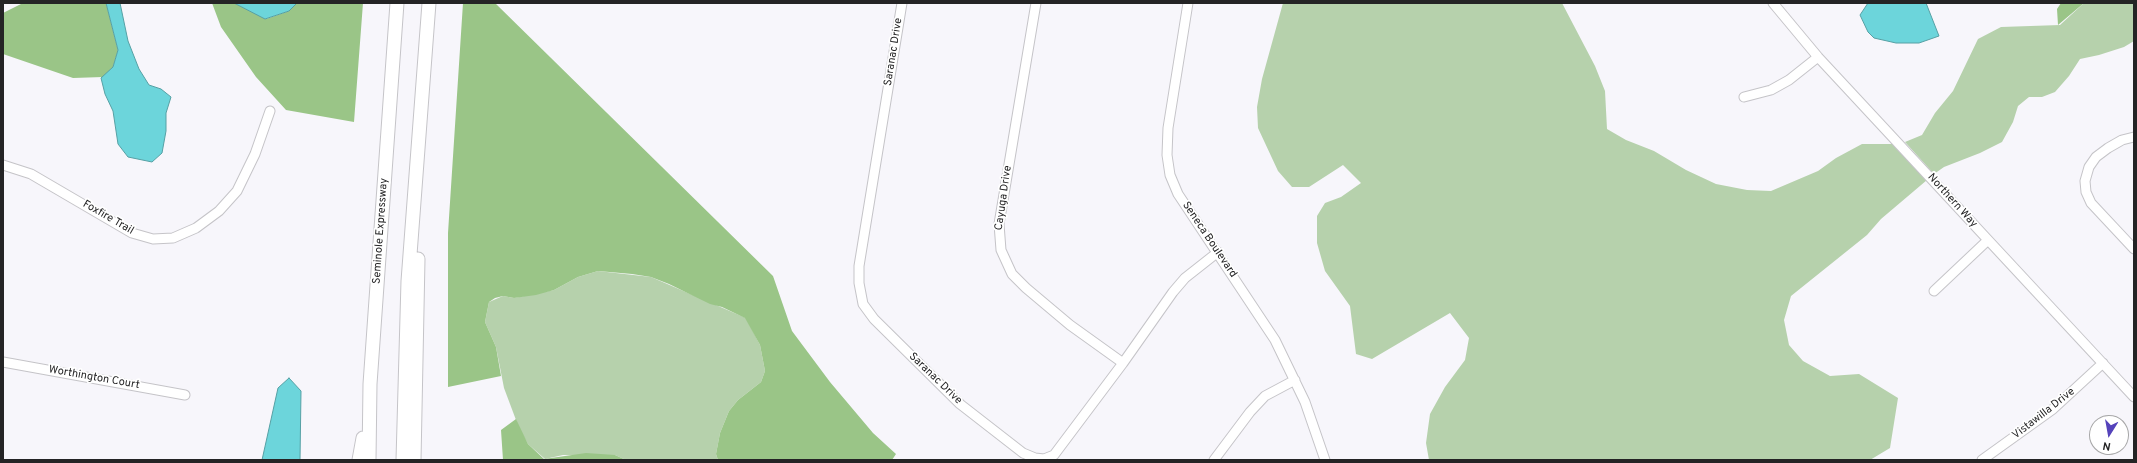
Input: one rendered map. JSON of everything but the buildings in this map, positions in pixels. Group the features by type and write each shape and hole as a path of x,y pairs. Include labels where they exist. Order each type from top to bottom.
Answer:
{"highway":[{"name":"Seminole Expressway","path":"369,460 370,384 397,3"},
{"path":"403,460 408,281 429,6"},
{"path":"414,460 415,346 421,192 416,163"},
{"path":"359,460 370,384"}],"street":[{"name":"Saranac Drive","path":"902,3 859,266 859,283 863,304 874,319 960,404 1014,446 1035,458 1044,459 1054,455 1062,447 1173,292 1186,278 1218,252"},
{"name":"Cayuga Drive","path":"1036,3 999,224 1001,250 1012,274 1026,288 1070,324 1123,363"},
{"name":"Seneca Boulevard","path":"1188,3 1168,128 1167,155 1170,175 1178,194 1218,252 1275,340 1295,380 1325,460"},
{"name":"Northern Way","path":"1773,3 1818,57 1898,140 1988,240 2134,397"},
{"path":"1744,97 1771,90 1789,80 1818,57"},
{"name":"Foxfire Trail","path":"3,165 31,174 132,233 153,239 173,238 196,228 219,211 237,191 255,154 270,111"},
{"path":"2134,138 2122,140 2096,157 2089,167 2085,182 2086,192 2091,202 2134,248"},
{"path":"1934,291 1988,240"},
{"name":"Worthington Court","path":"3,362 185,395"},
{"name":"Vistawilla Drive","path":"1982,460 2053,409 2103,363"},
{"path":"1214,460 1250,412 1265,396 1295,380"}],"green space":[{"path":"23,3 106,3 118,50 113,67 103,77 73,78 3,54 3,13"},
{"path":"212,3 234,3 266,19 289,11 297,3 363,3 354,122 286,110 256,77 221,27"},
{"path":"463,3 495,3 773,276 792,331 830,382 873,433 896,454 892,460 718,460 716,454 720,433 729,411 738,400 761,382 765,371 760,345 745,318 651,277 598,271 578,277 554,290 536,295 514,298 503,296 495,298 489,302 485,322 496,347 501,376 448,387 448,233"},
{"path":"1283,3 1562,3 1595,66 1605,91 1607,129 1626,140 1654,151 1686,170 1716,184 1747,190 1771,191 1818,171 1836,158 1862,144 1895,144 1927,180 1881,219 1867,235 1791,296 1784,320 1789,345 1803,361 1830,376 1859,374 1898,398 1890,448 1870,460 1429,460 1426,443 1430,414 1445,387 1465,360 1469,338 1450,313 1372,359 1356,354 1350,306 1325,271 1317,243 1317,216 1325,203 1341,197 1361,183 1343,165 1309,187 1292,187 1278,171 1258,128 1257,107 1262,79"},
{"path":"2061,3 2084,3 2058,25 2057,9"},
{"path":"2084,3 2134,3 2134,41 2124,47 2080,59 2069,76 2055,92 2042,97 2029,97 2018,106 2013,122 2002,142 1980,153 1944,167 1934,174 1905,142 1922,135 1935,113 1953,91 1978,39 2001,27 2060,25"},
{"path":"598,271 651,277 746,318 760,345 765,371 761,382 738,400 729,411 720,433 716,454 718,460 626,460 615,455 563,455 545,459 528,444 519,428 504,388 496,347 485,322 489,302 503,296 514,298 554,290 578,277"},
{"path":"516,419 528,444 544,459 586,453 615,455 626,460 503,460 501,430"}],"water":[{"path":"106,3 120,3 128,41 139,69 149,85 161,89 171,97 166,113 166,131 162,153 152,162 128,157 118,144 113,111 105,94 101,78 113,67 118,50"},
{"path":"234,3 297,3 289,11 265,19"},
{"path":"1868,3 1926,3 1939,36 1919,43 1896,43 1874,38 1868,32 1860,15"},
{"path":"289,378 301,391 300,460 262,460 278,388"}]}
